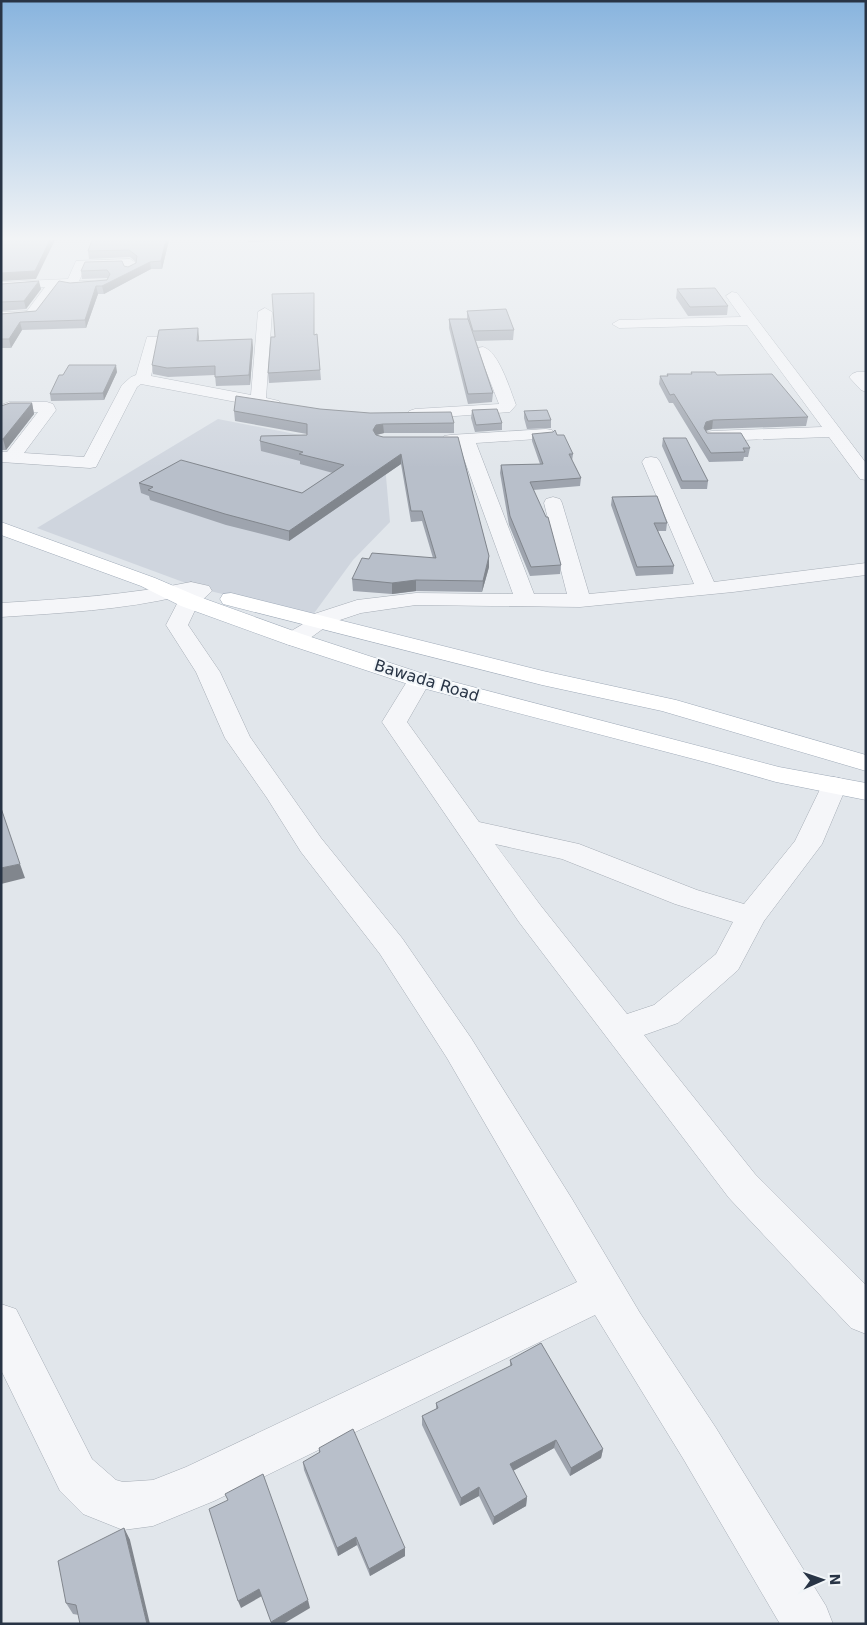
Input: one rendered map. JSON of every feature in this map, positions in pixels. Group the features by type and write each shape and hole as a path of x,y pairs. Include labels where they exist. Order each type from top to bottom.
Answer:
{"main road":[{"path":"1,518 188,593 321,622 542,678 667,705 866,763"},
{"name":"Bawada Road","path":"1,528 148,582 188,593 294,639 420,680 592,726 718,757 776,774 866,792"}],"street":[{"path":"258,401 265,316"},
{"path":"748,316 866,475"},
{"path":"619,324 752,321"},
{"path":"143,379 152,340"},
{"path":"403,414 504,409 508,405 488,356 483,352"},
{"path":"866,377 857,377 866,387"},
{"path":"7,455 90,463 130,385 136,380 143,379 285,406"},
{"path":"1,411 9,407 47,407 48,410 7,455"},
{"path":"712,436 835,432"},
{"path":"430,440 466,440 546,434"},
{"path":"466,440 526,600"},
{"path":"651,462 706,588"},
{"path":"553,503 580,601"},
{"path":"294,639 321,622 322,619 357,607 416,599 580,601 866,569"},
{"path":"1,610 95,604 188,593 177,625 208,672 238,738 311,845 391,946 454,1040 558,1211 625,1328 700,1444 808,1624"},
{"path":"420,680 394,722 530,914 742,1186 866,1314"},
{"path":"620,1030 666,1014 727,962 752,917 808,844 834,785"},
{"path":"470,829 569,851 686,898 752,917"},
{"path":"1,1324 76,1475 100,1497 123,1506 153,1503 198,1485 603,1290"}],"shaded area":[{"path":"218,419 362,447 385,465 390,522 353,560 312,616 202,589 37,528"}],"building":[{"path":"1,316 86,316 85,320 20,322 9,339 1,339"},
{"path":"274,316 314,316 314,335 317,334 320,370 268,373 271,337 275,337"},
{"path":"468,316 509,316 514,330 473,331"},
{"path":"449,319 468,319 493,393 468,394"},
{"path":"198,328 197,341 252,339 249,375 215,377 215,366 167,368 152,365 159,330"},
{"path":"69,365 116,365 103,393 50,394 59,375 63,375"},
{"path":"691,372 715,372 717,375 772,374 808,417 713,420 706,422 704,428 707,433 741,433 750,448 743,448 745,452 711,453 674,394 670,395 660,376 668,376 667,374 692,374"},
{"path":"236,396 320,409 370,413 451,412 454,423 383,424 376,425 373,430 376,435 383,437 458,437 489,556 483,581 416,580 392,583 352,579 362,558 369,559 372,553 436,558 422,511 411,511 401,454 289,531 225,514 148,490 153,487 139,483 181,460 302,493 344,465 299,454 303,452 260,441 261,436 307,435 307,424 234,411"},
{"path":"10,403 32,403 3,439 1,439 1,406"},
{"path":"497,409 502,423 476,425 472,410"},
{"path":"547,410 551,420 528,421 524,411"},
{"path":"555,430 557,435 564,435 573,454 569,454 581,478 530,482 546,517 548,517 561,565 531,567 510,516 501,465 543,464 532,434 553,432"},
{"path":"663,438 686,438 708,481 682,481"},
{"path":"657,496 667,523 654,523 674,566 637,567 612,497"},
{"path":"1,808 20,864 1,868"},
{"path":"541,1343 603,1449 571,1468 556,1440 510,1464 527,1497 494,1517 479,1487 461,1498 422,1416 438,1408 436,1403 512,1365 510,1360"},
{"path":"353,1429 405,1548 369,1569 356,1537 337,1548 303,1462 320,1452 319,1448"},
{"path":"263,1474 308,1600 271,1622 259,1589 238,1601 209,1509 228,1500 225,1494"},
{"path":"124,1528 147,1624 80,1624 76,1605 66,1603 58,1561"}]}
